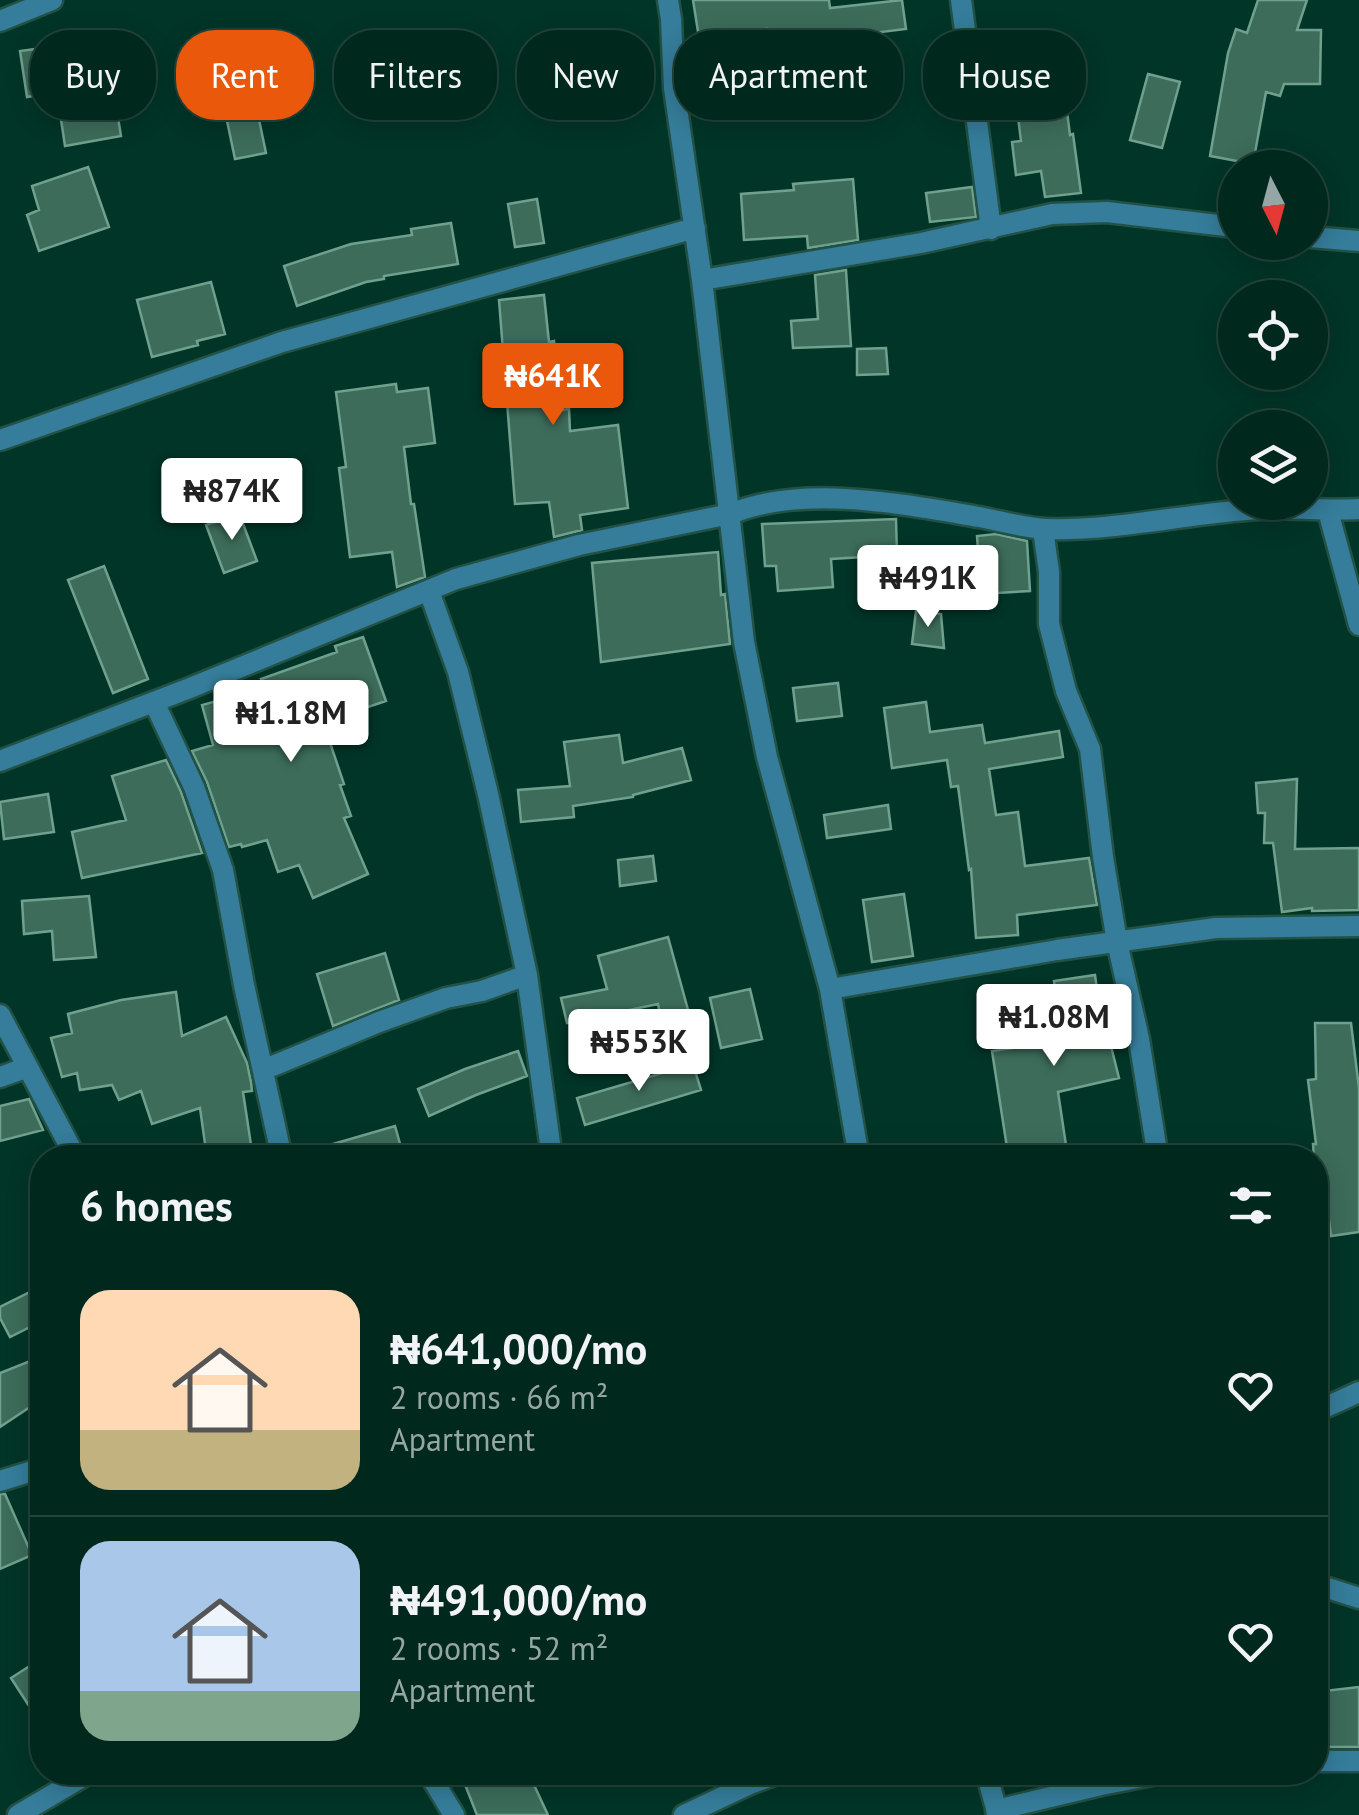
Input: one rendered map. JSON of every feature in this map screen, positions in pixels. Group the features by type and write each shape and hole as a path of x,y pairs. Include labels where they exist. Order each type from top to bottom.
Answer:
{"street":[{"path":"0,21 52,0"},
{"path":"668,0 674,88 702,280 744,642 767,757 830,989 858,1145"},
{"path":"961,0 992,229"},
{"path":"702,280 903,246 1052,214 1107,212 1218,225"},
{"path":"0,440 282,342 695,228"},
{"path":"1328,239 1359,242"},
{"path":"0,761 456,579 579,544 730,514 752,504 787,498 860,501 914,506 1043,529 1114,527 1218,514"},
{"path":"1359,509 1328,511 1359,625"},
{"path":"1043,529 1050,624 1066,691 1090,749 1102,856 1156,1145"},
{"path":"428,591 458,672 488,794 527,975 550,1145"},
{"path":"154,702 194,788 222,870 279,1145"},
{"path":"830,989 1216,928 1359,926"},
{"path":"262,1070 378,1022 527,975"},
{"path":"0,1015 69,1145"},
{"path":"0,1077 28,1067"},
{"path":"1328,1406 1359,1392"},
{"path":"0,1481 30,1472"},
{"path":"1328,1588 1359,1598"},
{"path":"1328,1761 1359,1760"},
{"path":"18,1815 69,1785"},
{"path":"436,1785 454,1815"},
{"path":"684,1815 748,1785"},
{"path":"990,1785 997,1812 1101,1785"}],"building":[{"path":"693,0 829,0 830,8 902,0 906,29 898,30 698,30"},
{"path":"1258,0 1307,0 1297,30 1321,30 1320,84 1284,84 1280,96 1266,92 1256,150 1218,150 1218,157 1210,156 1228,53 1236,29 1247,33"},
{"path":"30,50 30,96 27,97 20,51"},
{"path":"1148,74 1180,82 1162,148 1130,140"},
{"path":"61,120 118,120 121,136 65,146"},
{"path":"227,120 259,120 266,153 235,159"},
{"path":"1018,120 1068,120 1081,193 1045,197 1041,171 1016,175 1012,142 1021,141"},
{"path":"88,167 109,227 39,251 27,215 39,210 32,186"},
{"path":"853,179 858,240 808,248 807,236 744,240 741,194 794,190 793,184"},
{"path":"972,187 976,217 930,222 926,193"},
{"path":"537,199 544,243 515,247 508,204"},
{"path":"451,223 458,264 384,276 297,306 284,266 351,244 412,235 411,229"},
{"path":"846,270 851,346 793,348 791,321 818,319 815,275"},
{"path":"211,282 225,334 152,357 137,300"},
{"path":"544,295 562,410 569,409 570,431 618,425 628,508 580,515 582,530 554,537 549,502 515,504 499,300"},
{"path":"886,348 888,374 857,375 857,349"},
{"path":"396,384 397,392 428,388 435,443 404,447 425,577 397,587 392,552 350,557 339,468 346,467 336,392"},
{"path":"239,513 257,561 224,573 206,525"},
{"path":"896,519 897,555 831,559 833,587 778,591 776,566 765,566 762,524"},
{"path":"996,534 1027,541 1030,591 981,594 977,536"},
{"path":"718,552 730,644 601,662 592,563"},
{"path":"104,566 148,679 113,693 68,580"},
{"path":"916,611 941,614 944,648 912,644"},
{"path":"363,637 386,701 323,722 351,816 344,818 368,874 313,898 299,865 278,872 267,840 229,847 192,751 213,745 202,705 242,694 240,690 262,682 261,679 337,652 335,646"},
{"path":"838,683 842,716 797,721 793,688"},
{"path":"926,702 930,732 982,725 985,743 1059,731 1063,757 989,769 996,815 1018,812 1025,866 1089,858 1097,905 1017,915 1018,935 976,938 971,869 958,786 951,787 947,760 892,768 884,708"},
{"path":"619,735 623,763 682,748 691,780 633,797 573,806 574,817 521,822 518,790 570,786 564,742"},
{"path":"166,760 202,853 82,878 72,832 126,820 112,776"},
{"path":"1297,779 1295,849 1359,848 1359,910 1312,908 1282,912 1273,843 1264,843 1265,813 1258,813 1256,783"},
{"path":"48,794 54,832 4,839 0,802"},
{"path":"888,805 891,829 827,838 824,815"},
{"path":"653,856 656,881 620,886 618,860"},
{"path":"904,894 913,956 872,962 863,900"},
{"path":"89,896 96,957 54,960 52,931 24,934 22,901"},
{"path":"668,937 690,1017 662,1024 658,1004 567,1023 561,998 607,989 598,956"},
{"path":"385,953 399,1000 333,1026 317,974"},
{"path":"1095,975 1101,1019 1104,1018 1119,1078 1058,1092 1066,1145 1007,1145 992,1051 1056,1042 1054,1029 1060,1028 1054,981"},
{"path":"750,989 762,1039 721,1048 710,998"},
{"path":"176,992 182,1036 226,1017 247,1063 251,1082 252,1091 243,1092 251,1145 205,1145 200,1108 152,1124 141,1091 119,1100 112,1085 80,1090 77,1073 62,1077 51,1038 72,1033 68,1014 121,1000"},
{"path":"1315,1023 1351,1023 1359,1088 1359,1232 1331,1236 1328,1145 1313,1145 1308,1080 1316,1079"},
{"path":"518,1051 527,1076 429,1116 418,1089"},
{"path":"693,1064 701,1090 585,1125 577,1098"},
{"path":"29,1099 43,1130 0,1141 0,1106"},
{"path":"395,1126 400,1145 330,1145"},
{"path":"30,1292 30,1327 10,1337 0,1318 0,1307"},
{"path":"30,1361 30,1407 0,1427 0,1373"},
{"path":"0,1494 5,1494 30,1556 0,1569"},
{"path":"30,1666 30,1707 11,1678"},
{"path":"1359,1687 1359,1747 1328,1747 1328,1691"},
{"path":"465,1785 534,1785 548,1815 477,1815"}]}
